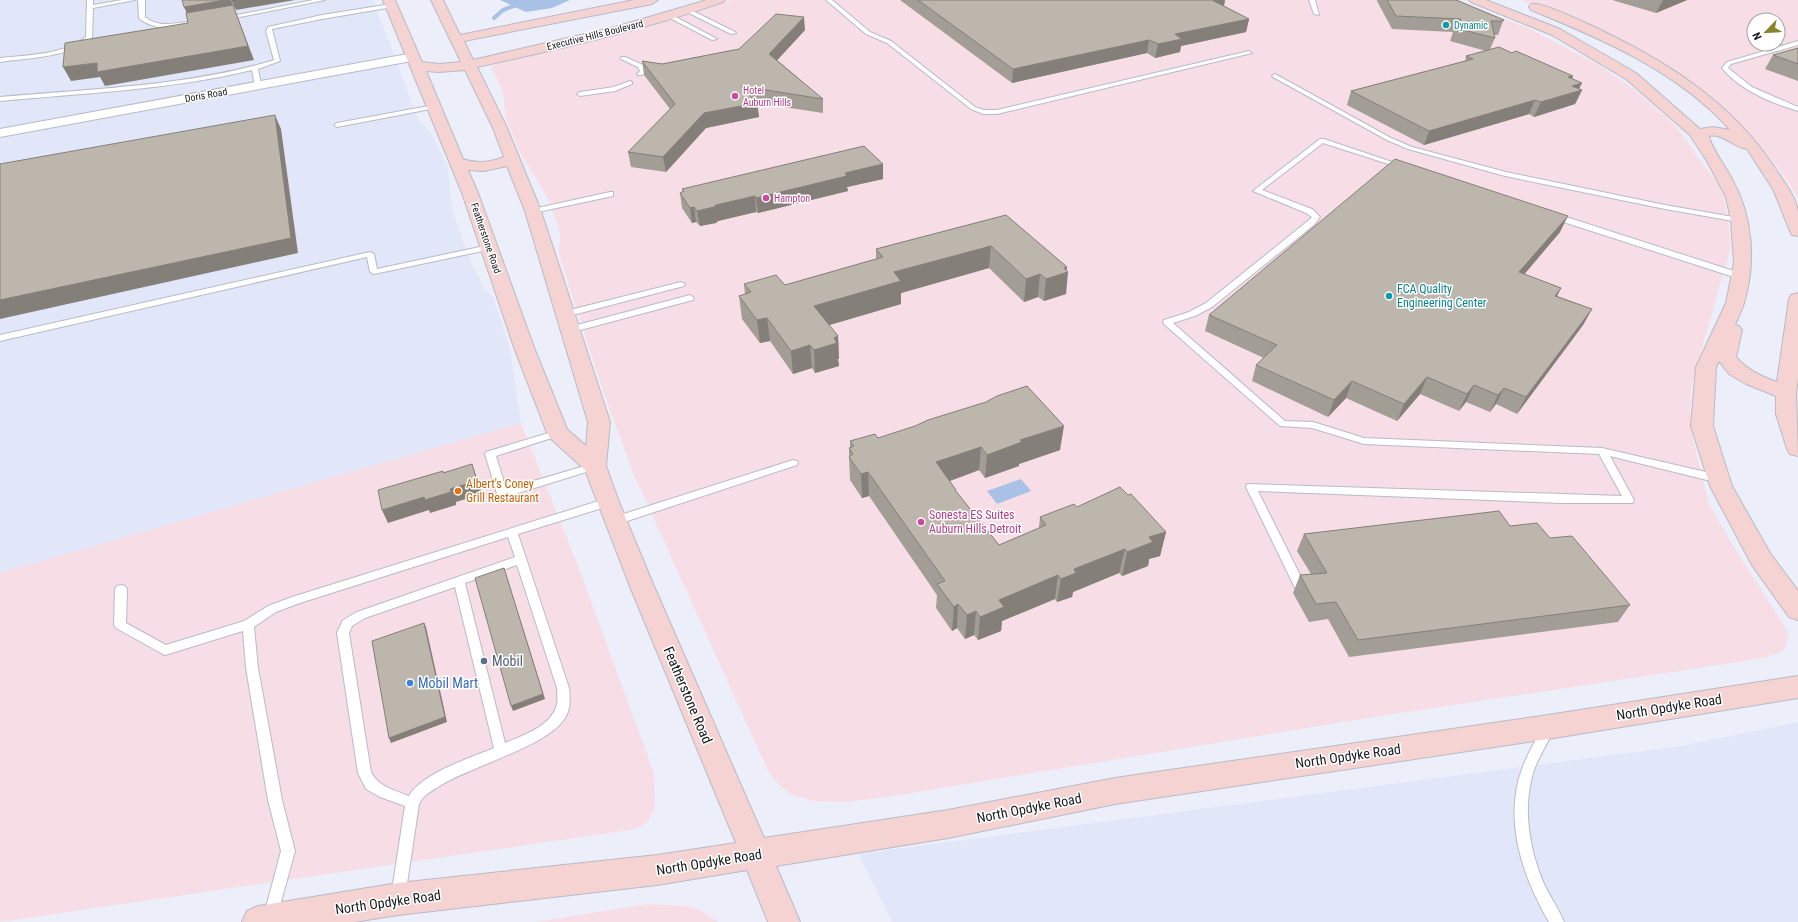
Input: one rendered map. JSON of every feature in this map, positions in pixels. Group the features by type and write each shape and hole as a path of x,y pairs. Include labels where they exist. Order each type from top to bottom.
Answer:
{"street":[{"name":"Featherstone Road","path":"437,0 469,64 512,159 533,211 599,422 595,466 612,512 784,922"},
{"name":"Executive Hills Boulevard","path":"457,39 652,0"},
{"path":"595,36 574,31 572,24 579,19 610,13 657,0"},
{"name":"Executive Hills Boulevard","path":"414,61 438,68 469,64 595,36 689,11 719,0"},
{"path":"1475,0 1535,20 1582,38 1595,40 1608,37"},
{"path":"1524,2 1608,37 1678,77 1719,110 1744,135 1777,181 1794,215 1798,231"},
{"name":"Featherstone Road","path":"390,3 470,193 525,350 558,433 595,466"},
{"path":"1506,11 1556,32 1631,76 1695,132 1715,161 1734,197 1739,220 1743,263 1735,303 1730,344 1726,357 1736,370 1753,380 1786,393"},
{"name":"Doris Road","path":"0,133 258,85 414,61"},
{"path":"1702,142 1701,134 1706,131 1721,132 1732,136 1746,146 1765,177 1794,215"},
{"path":"456,161 477,167 497,164 512,159"},
{"path":"1798,299 1795,352 1786,393 1786,414 1798,449"},
{"path":"1735,303 1706,367 1702,426 1721,486 1761,559 1798,610"},
{"name":"North Opdyke Road","path":"264,921 398,898 657,870 756,855 948,824 1115,791 1548,727 1798,687"}],"lane":[{"path":"0,60 68,49 84,44 89,38 90,3 132,0"},
{"path":"141,0 142,18 148,24 162,26 195,23"},
{"path":"217,19 322,0"},
{"path":"829,0 868,33 889,42 973,108 984,112 997,112 1249,53"},
{"path":"1312,0 1317,14"},
{"path":"0,99 131,88 255,69 277,61 270,28 390,3"},
{"path":"689,11 733,33"},
{"path":"670,16 714,39"},
{"path":"1798,43 1729,63 1725,68 1734,78 1756,93 1798,109"},
{"path":"623,58 641,66 643,72 640,74"},
{"path":"255,69 258,85"},
{"path":"1275,76 1389,139 1410,148 1505,174 1664,207 1739,220"},
{"path":"580,94 615,89 630,83"},
{"path":"337,125 434,107"},
{"path":"1411,169 1322,140 1257,191 1309,211 1316,217 1312,222 1209,305 1192,314 1168,322 1283,424 1312,426 1364,441 1602,451 1719,479"},
{"path":"533,211 610,194"},
{"path":"1545,214 1740,276"},
{"path":"0,338 370,254 374,272 489,247"},
{"path":"567,322 681,284"},
{"path":"567,322 690,298"},
{"path":"558,433 490,454 502,494 595,466"},
{"path":"1300,585 1251,487 1561,499 1629,500 1602,451"},
{"path":"121,589 120,626 165,650 248,625 278,607 512,532 612,512 793,463"},
{"path":"398,898 412,803 419,791 449,773 526,740 548,728 560,715 564,702 563,688 512,532"},
{"path":"412,803 385,793 371,785 366,773 342,633 347,623 361,614 521,559"},
{"path":"459,580 501,751"},
{"path":"248,625 252,668 275,800 288,851 264,921"},
{"path":"1548,727 1526,776 1521,805 1522,833 1530,868 1557,922"}],"shaded area":[{"path":"0,0 373,0 418,119 432,135 448,167 452,209 471,263 484,288 493,297 510,349 521,423 0,573"},
{"path":"731,0 1458,0 1530,29 1597,64 1634,89 1674,124 1720,187 1725,201 1731,240 1730,250 1692,383 1690,410 1693,439 1709,504 1737,552 1787,630 1788,640 1785,649 1776,654 1758,659 1355,720 894,796 845,802 813,801 792,795 778,784 769,773 634,475 604,394 562,264 559,252 560,234 558,226 547,196 520,153 506,119 503,93 492,68 492,66 503,60 599,39 656,24"},
{"path":"1521,0 1798,0 1798,199 1787,180 1760,145 1731,116 1702,93 1547,10"},
{"path":"521,423 577,563 654,773 655,807 648,822 636,829 0,922 0,568"},
{"path":"1798,722 1798,922 892,922 858,854 1682,746"},
{"path":"648,904 686,906 701,910 718,922 536,922"}],"water":[{"path":"500,0 570,0 552,8 526,12"},
{"path":"1021,479 1031,491 997,504 987,491"}],"building":[{"path":"182,0 225,0 184,7"},
{"path":"918,0 1212,0 1249,19 1175,34 1182,39 1158,44 1149,40 1013,69"},
{"path":"1387,0 1456,0 1504,20 1491,21 1495,38 1455,28 1461,19 1396,16"},
{"path":"233,5 248,46 97,72 97,63 63,67 65,43 188,23 186,13"},
{"name":"Hotel Auburn Hills","path":"776,14 804,17 769,54 823,99 741,86 757,103 704,113 663,157 628,152 675,104 642,61 662,64 739,49"},
{"path":"1499,47 1512,53 1516,51 1573,76 1568,77 1582,83 1572,86 1582,90 1541,102 1535,100 1429,131 1351,91 1473,59 1466,56"},
{"path":"1798,48 1798,64 1773,55"},
{"path":"275,115 291,238 0,300 0,164"},
{"path":"864,146 883,164 845,173 847,176 756,198 755,196 716,205 714,207 697,211 694,207 690,208 680,193 684,191 682,189"},
{"name":"FCA Quality Engineering Center","path":"1395,159 1568,216 1519,272 1561,288 1555,296 1592,309 1526,397 1504,388 1498,395 1474,385 1467,394 1427,377 1404,404 1352,381 1334,400 1256,365 1277,345 1209,315"},
{"path":"1006,215 1067,267 1064,268 1068,272 1046,279 1040,274 1026,279 991,246 894,272 901,281 814,306 838,336 834,338 837,343 814,350 810,345 791,351 767,318 757,320 739,296 751,292 744,284 776,275 785,285 883,257 876,249"},
{"name":"Sonesta ES Suites Auburn Hills Detroit","path":"1027,386 1064,426 1020,440 1022,442 987,455 981,447 936,462 955,490 999,545 1046,525 1040,517 1074,504 1077,507 1120,487 1128,495 1131,494 1166,532 1149,537 1153,542 1127,552 1125,549 1074,569 1076,573 1061,579 1058,575 999,600 1004,607 980,617 976,611 967,615 958,604 954,607 937,584 945,581 868,472 861,474 849,457 853,454 849,448 854,446 850,441 875,434 878,438 915,426 928,420 986,402 997,396"},
{"path":"472,464 477,481 450,489 451,492 425,500 424,497 382,510 378,490"},
{"path":"1499,511 1510,526 1537,523 1550,538 1572,536 1630,605 1358,640 1336,602 1316,604 1300,575 1327,573 1304,534"},
{"path":"504,568 543,694 511,706 475,578"},
{"name":"Mobil Mart","path":"424,623 445,717 389,738 372,641"}],"waterway":[{"path":"494,18 503,10 530,0"}],"place":[{"name":"Dynamic","path":"1446,25"},
{"name":"Hotel Auburn Hills","path":"735,96"},
{"name":"Hampton","path":"766,198"},
{"name":"FCA Quality Engineering Center","path":"1389,296"},
{"name":"Albert's Coney Grill Restaurant","path":"458,491"},
{"name":"Sonesta ES Suites Auburn Hills Detroit","path":"921,522"},
{"name":"Mobil","path":"484,661"},
{"name":"Mobil Mart","path":"410,683"}]}
